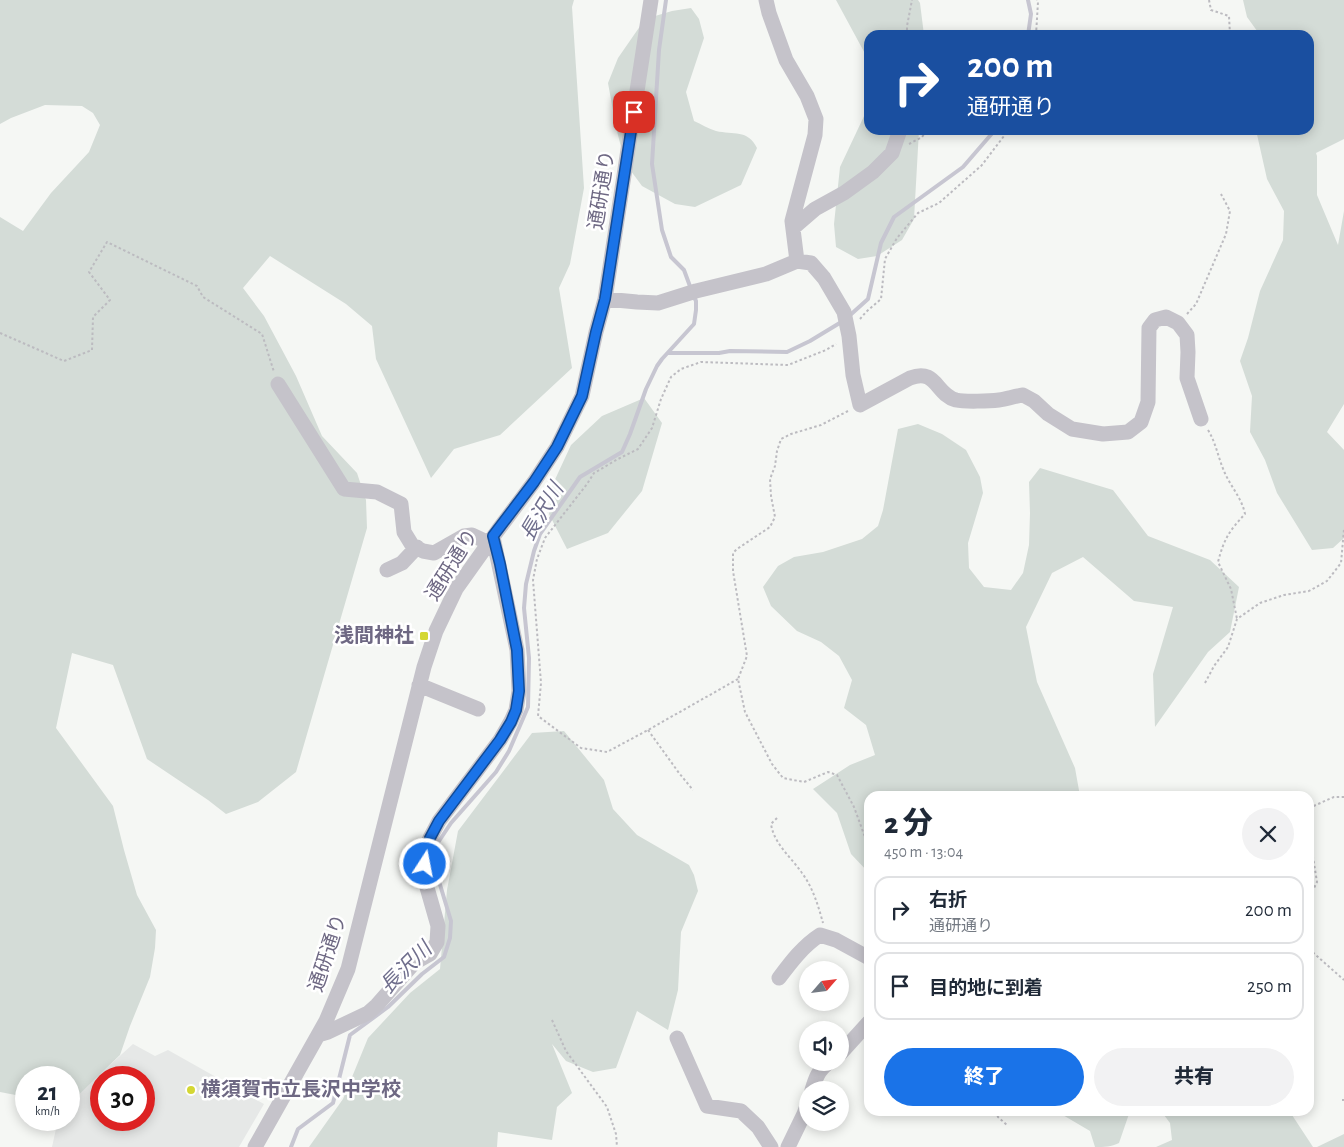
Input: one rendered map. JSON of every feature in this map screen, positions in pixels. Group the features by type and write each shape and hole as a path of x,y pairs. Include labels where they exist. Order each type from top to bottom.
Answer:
{"street":[{"name":"通研通り","path":"255,1147 326,1021 348,969 419,685 436,631 456,589 553,454 582,396 605,299 651,0"},
{"path":"766,0 786,60 807,96 816,119 815,135 792,221 796,260"},
{"path":"794,228 814,209 844,192 873,172 892,153 898,135"},
{"path":"605,299 658,303 696,291 766,274 796,260 811,263 824,278 844,312 849,336 853,375 860,405 918,375 929,377 944,394 955,400 1000,400 1023,395 1072,429 1103,434 1128,432 1141,422 1148,402 1149,328 1156,320 1166,317 1178,323 1188,335 1186,378 1201,418"},
{"path":"278,384 344,489 377,492 401,504 404,532 412,545 423,551 434,553 464,536 472,535 491,540 500,564 517,650 519,691 516,710 511,722 500,740 439,821 426,851 424,878 438,926 438,942 430,954 414,963 368,1013 318,1035"},
{"path":"387,570 402,563 417,547"},
{"path":"419,685 478,709"},
{"path":"779,978 810,941 820,935 836,940 864,955"},
{"path":"849,1044 864,1028"},
{"path":"677,1038 707,1106 741,1111 758,1127 771,1147"},
{"path":"788,1147 799,1124"}],"path":[{"path":"907,30 912,0"},
{"path":"1036,30 1037,0"},
{"path":"1209,0 1211,10 1230,16 1230,30"},
{"path":"738,679 607,752 581,748 538,716 541,683 533,580 537,559 545,538 594,473 638,449 652,428 661,399 671,378 681,369 701,362 788,365 826,350 849,336 866,312 881,299 885,259 897,238 918,213 938,203 982,166 1004,135"},
{"path":"1178,323 1196,304 1226,234 1230,211 1221,194"},
{"path":"0,333 64,361 92,350 93,317 110,300 89,272 106,242 196,286 203,297 262,334 278,384"},
{"path":"860,405 822,425 791,434 782,439 770,479 775,517 770,527 733,553 733,571 747,656 738,679 745,712 772,764 783,778 804,782 828,772 836,774 854,808 864,835"},
{"path":"1201,418 1213,438 1224,472 1243,505 1245,514 1231,529 1222,546 1218,562 1231,589 1237,619 1228,647 1214,666 1205,683"},
{"path":"1237,619 1260,603 1284,595 1308,591 1327,581 1341,563 1344,529"},
{"path":"648,730 693,790"},
{"path":"1314,806 1334,797 1344,797"},
{"path":"777,818 771,824 772,833 803,874 815,895 826,937"},
{"path":"1314,863 1317,882 1314,888"},
{"path":"1314,954 1344,980"},
{"path":"552,1020 566,1052 607,1107 616,1134 617,1147"},
{"path":"998,1116 1008,1126"}],"shaded area":[{"path":"0,0 574,0 572,7 584,188 570,264 559,288 572,368 500,435 454,449 431,478 376,359 372,326 346,304 270,256 243,288 264,316 296,376 322,436 357,473 366,500 367,528 296,772 258,802 226,814 147,759 113,665 72,653 56,728 113,806 137,895 156,930 150,977 120,1055 109,1066 90,1066 90,1084 80,1093 80,1066 15,1066 15,1095 0,1092 0,217 23,231 51,193 89,152 100,125 93,113 82,106 45,105 0,124"},
{"path":"836,0 918,0 923,30 864,30 864,52"},
{"path":"1243,0 1344,0 1344,139 1316,153 1317,195 1338,245 1344,211 1344,404 1327,432 1344,450 1344,538 1333,548 1312,550 1277,493 1265,460 1250,432 1252,396 1240,361 1260,291 1283,240 1284,211 1267,179 1257,135 1314,135 1314,30 1256,30 1247,17"},
{"path":"691,8 699,19 704,38 686,92 694,121 716,131 745,135 757,148 741,185 695,207 675,204 642,186 625,163 608,83 618,58 645,19 672,11"},
{"path":"864,116 864,135 919,135 914,219 902,240 877,256 858,259 836,247 834,224 840,167"},
{"path":"644,398 662,423 642,491 608,533 567,549 549,514 552,486 571,445 602,416"},
{"path":"918,424 942,434 966,450 980,477 983,493 968,543 969,568 984,587 1011,590 1023,573 1029,545 1029,482 1040,468 1113,490 1148,536 1210,560 1239,587 1230,632 1208,652 1155,727 1153,674 1173,607 1134,601 1083,557 1052,573 1026,627 1037,682 1075,768 1079,791 864,791 864,868 851,854 837,813 813,789 850,765 875,755 866,725 844,708 852,680 839,656 821,642 797,631 771,606 763,587 778,566 794,557 823,552 862,539 878,526 883,510 898,429"},
{"path":"564,731 604,780 613,809 637,835 689,865 694,875 698,891 681,932 678,990 668,1030 637,1011 616,1068 593,1072 566,1061 552,1044 572,1093 557,1107 552,1140 498,1132 497,1147 309,1147 343,1099 368,1038 410,993 440,969 447,890 458,831 532,733"},
{"name":"横須賀市立長沢中学校","path":"133,1044 155,1056 168,1050 264,1104 239,1147 52,1147 56,1131 80,1131 80,1092 90,1083 90,1131 155,1131 155,1066 109,1066"},
{"path":"1064,1116 1128,1116 1119,1143 1095,1147 1090,1131"},
{"path":"1165,1116 1293,1116 1313,1147 1156,1147 1172,1140 1170,1123"},
{"path":"1344,1134 1344,1147 1317,1147"}],"waterway":[{"name":"長沢川","path":"666,0 659,50 652,164 662,230 671,257 684,270 691,289"},
{"path":"1028,0 1031,14 1029,30"},
{"path":"848,317 868,299 881,243 894,217 963,167 991,135"},
{"name":"長沢川","path":"291,1147 298,1129 333,1103 350,1035 388,1007 422,974 444,957 450,938 451,921 438,878 437,844 451,823 496,772 509,751 528,707 529,658 524,608 526,584 540,534 580,477 622,452 646,389 657,366 694,324 696,301 693,295"},
{"path":"669,353 787,352 810,341 843,321"}],"place":[{"name":"浅間神社","path":"424,636"},
{"name":"横須賀市立長沢中学校","path":"191,1090"}],"route":[{"path":"425,864 430,838 439,821 500,740 516,710 519,691 517,650 493,536 534,482 557,447 582,396 605,299 634,112"}]}
